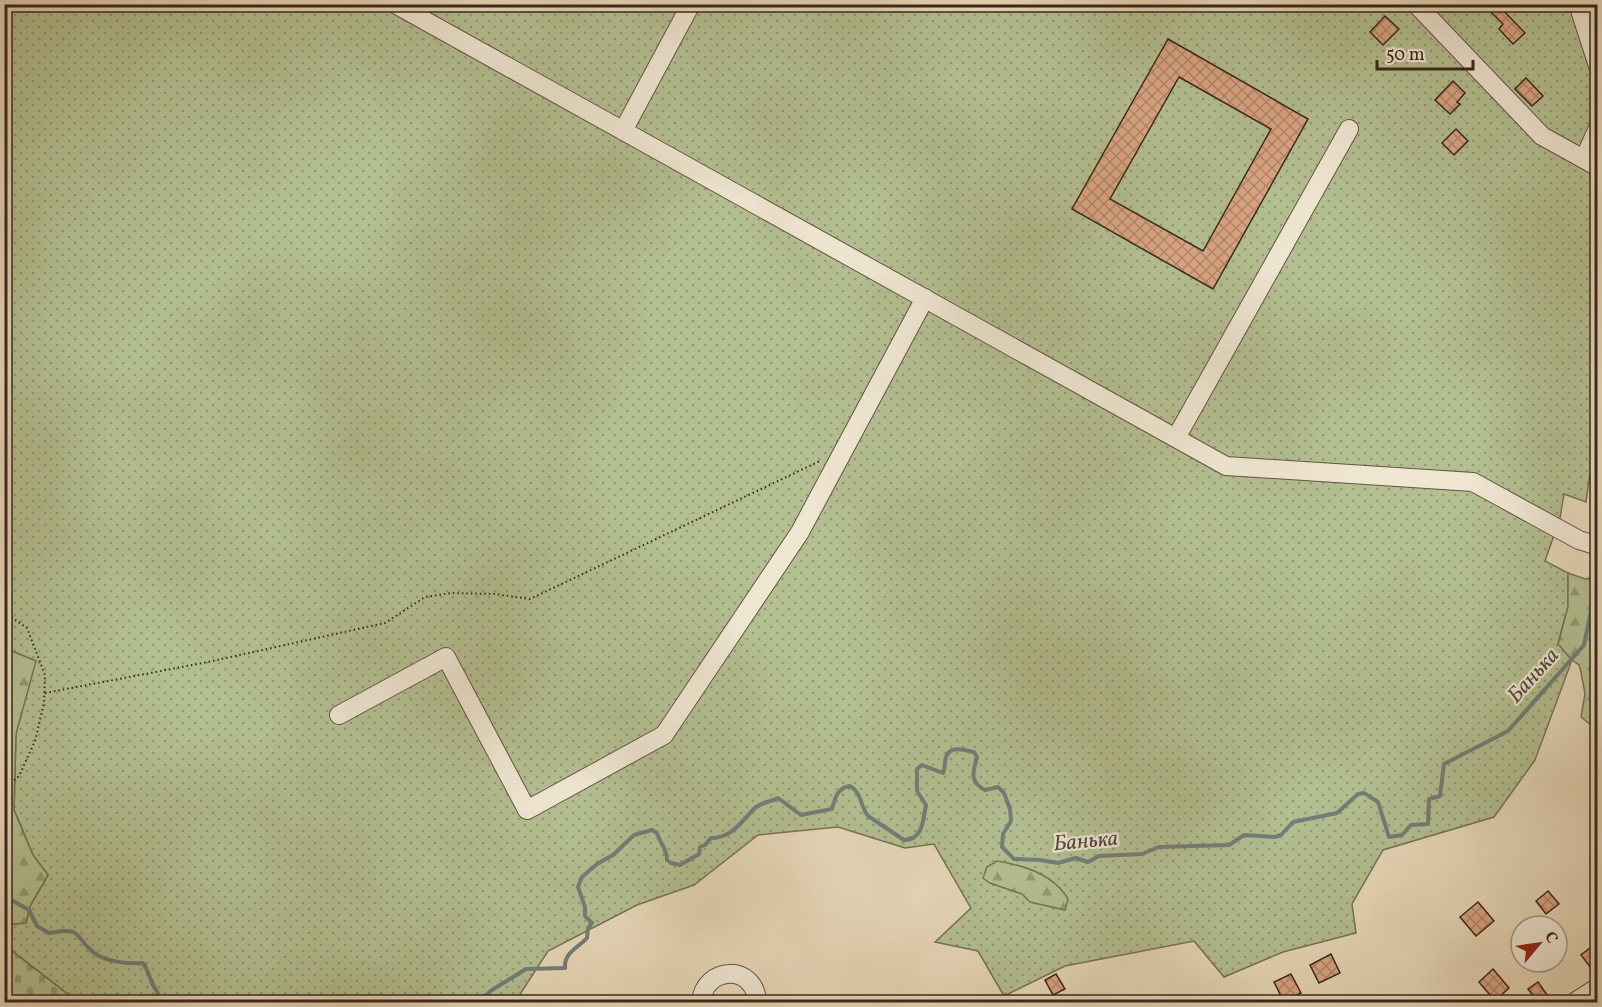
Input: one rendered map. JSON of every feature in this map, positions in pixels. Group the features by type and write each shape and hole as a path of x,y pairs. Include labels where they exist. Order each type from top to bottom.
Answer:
{"street":[{"path":"395,4 1226,466 1473,482 1579,540 1598,546"},
{"path":"622,131 692,4"},
{"path":"1416,4 1542,136 1591,163 1598,128"},
{"path":"1578,4 1598,66"},
{"path":"1176,438 1349,129"},
{"path":"339,715 446,657 526,810 664,735 800,532 925,298"},
{"path":"701,1002 703,990 710,982 728,974 736,974 744,977 752,985 758,1002"},
{"path":"1575,1002 1598,987"}],"path":[{"path":"45,693 200,664 385,623 425,597 451,593 495,594 530,599 844,449"},
{"path":"4,612 27,628 45,675 44,703 35,741 19,776 4,789"}],"green space":[{"path":"5,5 1597,5 1598,362 1595,363 1598,377 1598,440 1592,452 1597,460 1597,473 1590,473 1586,502 1564,494 1560,518 1545,561 1568,573 1568,607 1558,643 1572,660 1535,760 1494,817 1383,850 1352,904 1356,933 1283,952 1224,977 1194,941 1065,966 1004,996 978,951 935,942 971,908 934,844 905,848 838,827 758,835 694,885 637,905 548,951 515,1002 78,1002 5,945 5,922 26,923 30,906 48,875 33,855 14,810 16,734 35,661 7,649 5,651"},
{"path":"1568,573 1585,579 1597,576 1597,730 1581,717 1585,694 1579,665 1558,644 1568,607"},
{"path":"7,649 36,661 16,734 14,810 33,855 48,875 30,906 26,923 13,924 4,922 4,651"},
{"path":"997,861 1027,868 1046,877 1068,899 1065,910 1030,902 1022,894 990,883 983,878 987,867"},
{"path":"4,945 74,999 78,1002 5,1002"}],"building":[{"path":"1483,4 1497,4 1525,33 1513,44 1499,29 1503,24"},
{"path":"1385,16 1399,29 1383,45 1370,32"},
{"path":"1168,39 1308,119 1213,289 1072,209","holes":["1179,77 1271,129 1203,251 1110,199"]},
{"path":"1526,78 1543,96 1532,106 1515,89"},
{"path":"1453,81 1465,93 1457,102 1460,104 1450,114 1435,100"},
{"path":"1456,129 1468,141 1454,155 1442,143"},
{"path":"1548,891 1559,904 1546,914 1536,901"},
{"path":"1478,902 1494,921 1476,936 1460,917"},
{"path":"1598,942 1598,976 1597,976 1581,955"},
{"path":"1331,954 1340,973 1319,983 1310,965"},
{"path":"1493,969 1509,988 1495,1001 1479,982"},
{"path":"1056,974 1065,989 1053,995 1045,980"},
{"path":"1291,974 1301,993 1284,1002 1274,982"},
{"path":"1538,982 1550,999 1544,1002 1538,1002 1528,989"}],"waterway":[{"name":"Банька","path":"478,1002 492,990 526,969 565,968 567,958 587,938 588,928 592,923 585,916 585,907 578,887 582,877 597,864 613,855 634,835 652,830 657,833 666,852 667,860 680,865 699,854 700,847 711,838 731,832 761,804 778,798 801,815 832,809 839,791 850,786 857,792 868,816 904,840 910,839 919,833 926,805 917,791 917,769 922,765 943,773 946,757 954,750 974,752 977,757 974,767 976,784 985,790 998,787 1004,793 1010,809 1011,821 1003,834 1002,847 1014,859 1058,863 1076,858 1088,862 1099,856 1142,854 1159,847 1229,845 1244,835 1275,837 1281,835 1293,822 1337,813 1358,794 1364,793 1378,802 1389,837 1402,835 1411,825 1428,824 1429,799 1440,796 1444,764 1508,731 1584,645 1598,577"},
{"name":"Банька","path":"4,904 13,901 29,910 37,926 49,933 67,931 76,934 86,946 104,958 124,963 143,963 161,1002"}]}
